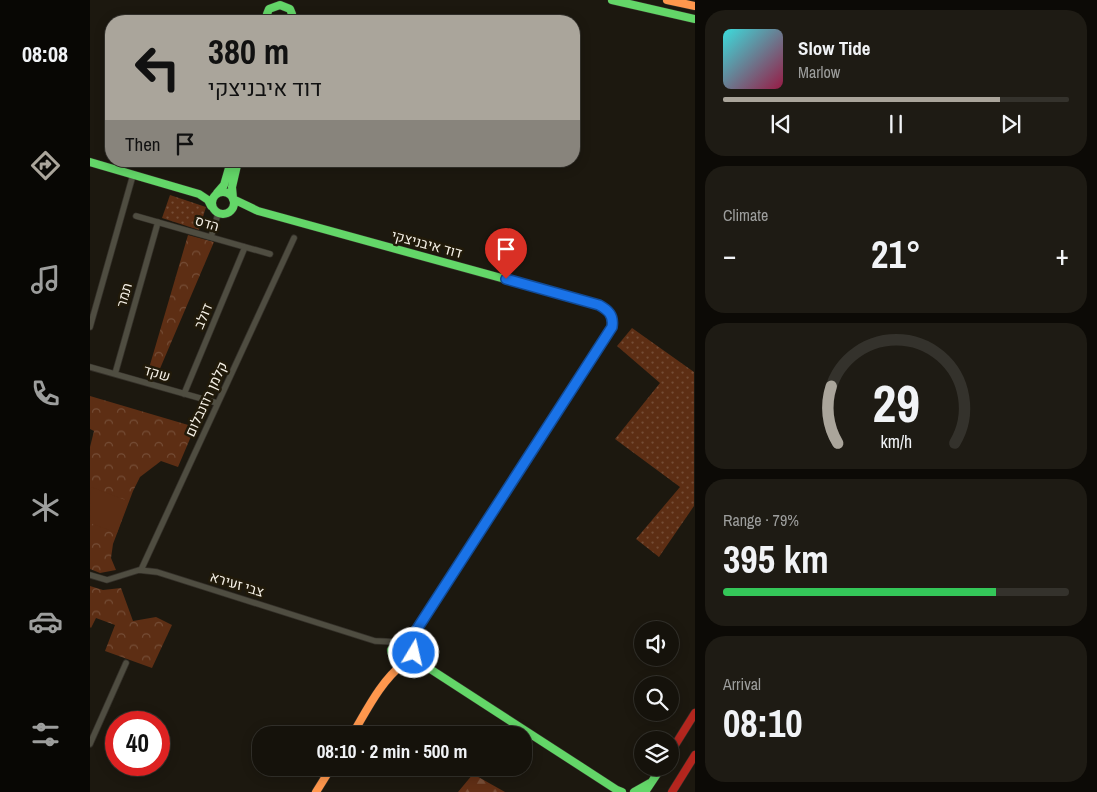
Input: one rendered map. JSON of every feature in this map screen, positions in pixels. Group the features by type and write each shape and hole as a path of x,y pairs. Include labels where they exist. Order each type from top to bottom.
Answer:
{"main road":[{"path":"612,0 694,19"},
{"path":"667,0 694,6"},
{"path":"269,15 268,9 274,1 289,3"},
{"path":"90,162 105,167"},
{"path":"107,167 199,194 225,192 233,199"},
{"path":"212,206 212,199 224,185 229,167"},
{"path":"199,194 208,200 218,214 230,212 234,205 232,187 237,167"},
{"name":"דוד איבניצקי","path":"233,199 258,210 599,305 610,312 612,327 608,335 417,629"},
{"name":"דוד איבניצקי","path":"230,212 258,210"},
{"path":"388,678 393,647 417,629"},
{"path":"358,726 388,678 396,668 406,663 413,651 417,629"},
{"path":"399,642 410,644 424,665"},
{"path":"392,656 398,662 413,662 424,665 620,791"},
{"path":"679,738 694,713"},
{"path":"672,792 694,755"},
{"path":"316,792 326,776"},
{"path":"645,792 656,776"},
{"path":"634,792 651,783"}],"street":[{"path":"90,327 133,175"},
{"path":"211,237 218,214"},
{"name":"הדס","path":"136,216 270,254"},
{"name":"תמר","path":"115,374 158,222"},
{"name":"קלמן רוזנבלום","path":"141,570 294,238"},
{"name":"דולב","path":"184,394 245,247"},
{"name":"שקד","path":"90,367 217,403"},
{"name":"צבי זעירא","path":"90,576 106,580 141,570 157,572 375,641 386,648 392,656"},
{"name":"צבי זעירא","path":"375,641 399,642"},
{"path":"90,744 126,663"}],"green space":[{"path":"170,195 206,207 199,230 162,218"},
{"path":"188,235 214,242 156,378 147,375"},
{"path":"632,328 694,372 694,506 659,557 636,539 680,487 615,439 660,383 617,346"},
{"path":"90,396 195,427 178,467 161,461 140,477 113,544 111,558 116,570 100,573 90,569 90,447 94,431 90,429"},
{"path":"91,487 128,501 117,533 90,523"},
{"path":"90,586 103,590 121,588 133,621 156,617 172,625 152,668 105,651 115,625 96,618 90,627"},
{"path":"471,776 477,776 505,792 458,792"}],"traffic: fast":[{"path":"612,0 695,19"},
{"path":"268,15 269,9 280,5 290,9 291,15"},
{"path":"90,162 105,166"},
{"path":"107,167 199,194 208,200 211,206"},
{"path":"217,193 224,185 229,167"},
{"path":"233,198 232,187 237,167"},
{"path":"219,192 227,192 234,199 234,203 234,207 227,214 219,214 212,207 212,199 219,192"},
{"path":"233,199 258,211 599,305 607,311 611,318 608,335 525,463"},
{"path":"413,653 410,660 401,663 393,658 391,650 398,642 408,644 415,656 424,665 617,790"},
{"path":"645,792 656,776"},
{"path":"634,792 650,783"},
{"path":"617,790 622,792"}],"traffic: slow":[{"path":"667,0 695,6"},
{"path":"357,726 381,688 404,663"},
{"path":"316,792 326,776"}],"traffic: jam":[{"path":"401,641 417,629 525,463"},
{"path":"679,739 695,713"},
{"path":"672,792 695,755"}],"route":[{"path":"414,653 417,629 608,335 613,323 610,312 599,305 506,279"}]}
